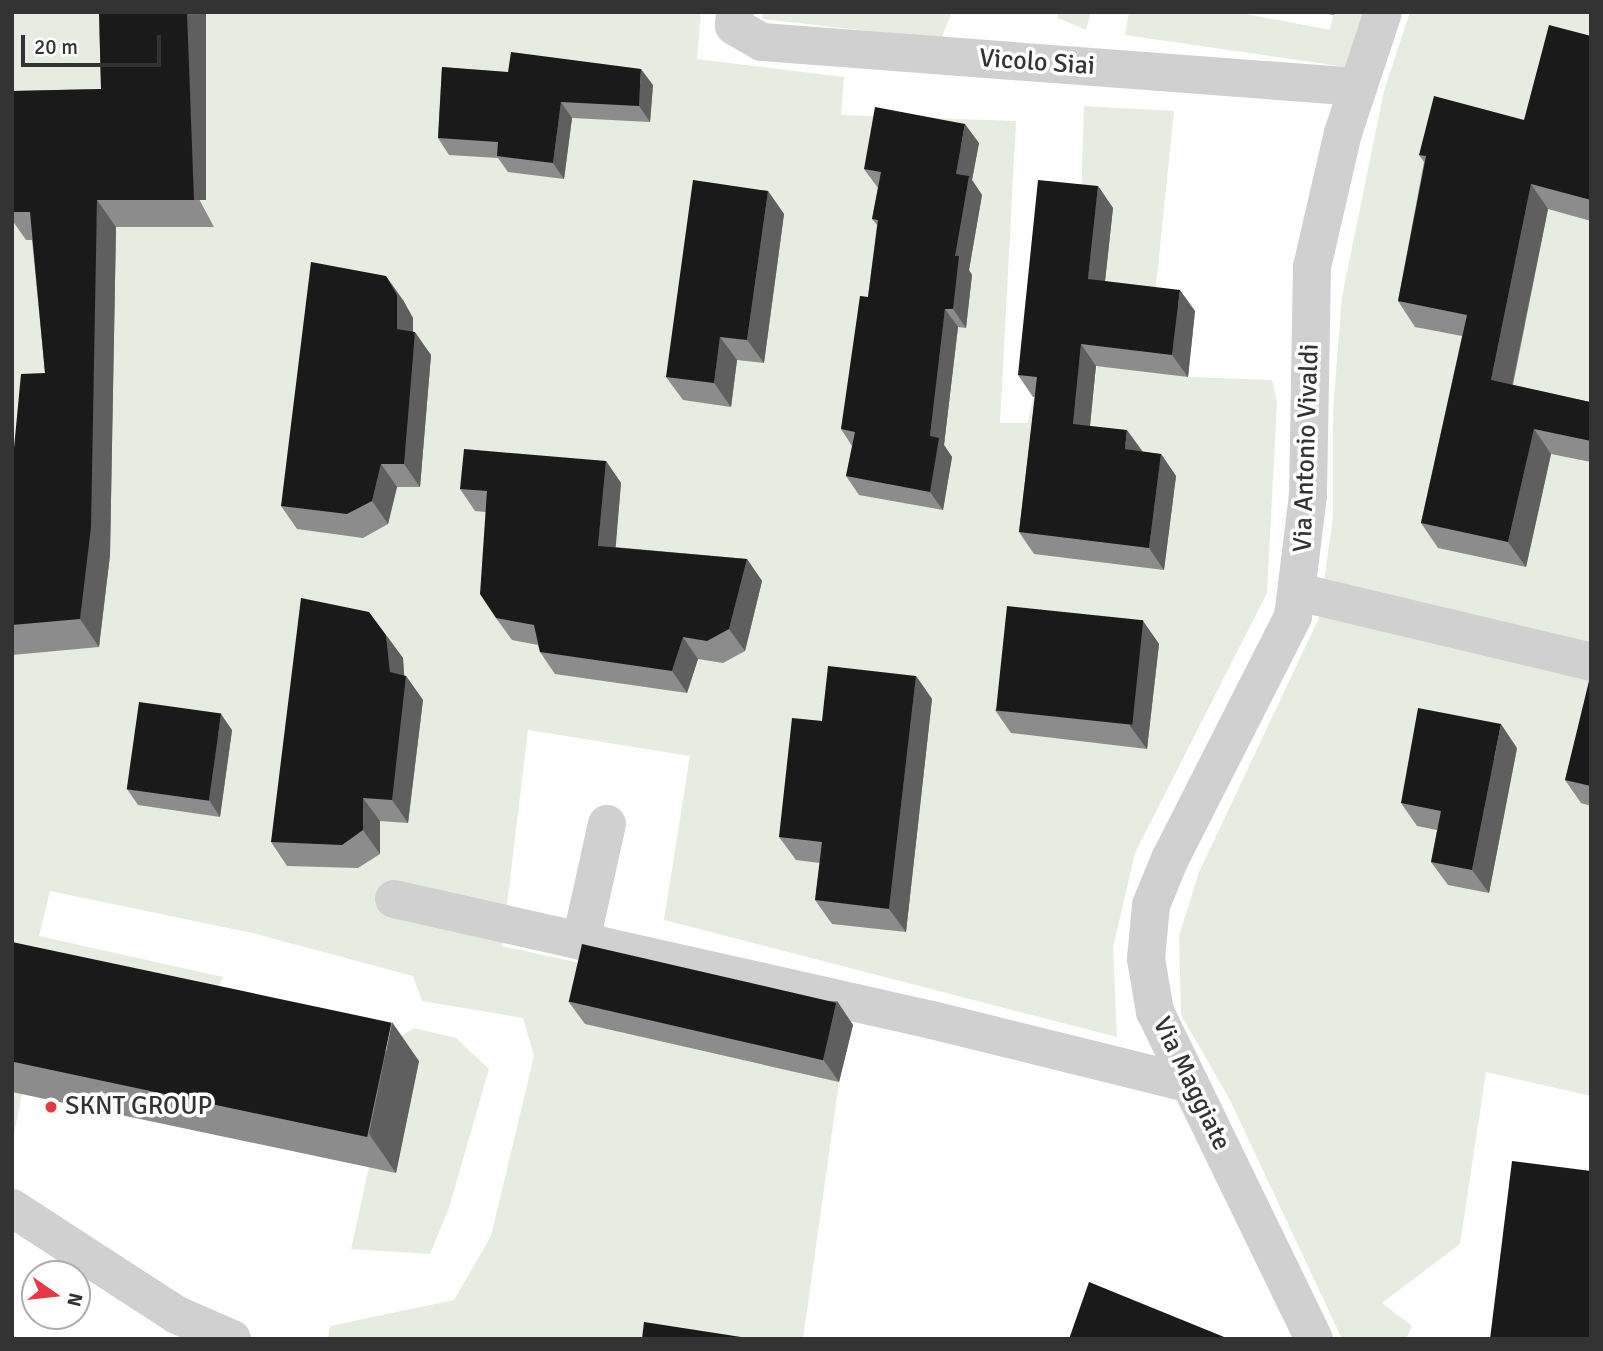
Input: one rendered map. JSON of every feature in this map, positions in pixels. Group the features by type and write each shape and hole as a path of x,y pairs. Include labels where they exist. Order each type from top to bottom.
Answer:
{"street":[{"name":"Vicolo Siai","path":"735,12 734,26 762,42 1358,87"},
{"name":"Via Antonio Vivaldi","path":"1298,592 1308,495 1312,267 1358,87 1383,12"},
{"path":"1298,592 1591,662"},
{"name":"Via Maggiate","path":"1298,592 1293,617 1151,905 1146,959 1155,1012 1314,1339"},
{"path":"581,941 607,824"},
{"path":"394,899 932,1020 1189,1084"},
{"path":"12,1208 177,1315 232,1339"}],"shaded area":[{"path":"12,12 701,12 697,59 844,77 841,115 1016,121 1000,423 1028,423 1033,397 1093,403 1113,209 1081,205 1084,106 1174,111 1154,306 1195,311 1188,377 1272,380 1277,402 1267,593 1135,853 1113,948 1117,1037 664,920 690,756 528,730 502,946 853,1023 839,1082 803,1339 328,1339 330,1326 454,1300 491,1236 534,1056 523,1018 422,1001 413,976 252,933 50,891 39,936 223,977 204,1020 12,975"},
{"path":"763,12 952,12 941,39 762,19"},
{"path":"1057,12 1091,12 1086,30 1058,18"},
{"path":"1129,12 1236,12 1330,30 1334,12 1371,12 1353,68 1125,35"},
{"path":"1410,12 1591,12 1591,1096 1486,1072 1460,1244 1382,1303 1412,1326 1406,1339 1342,1339 1230,1100 1181,1015 1179,936 1199,872 1319,618 1333,517 1333,410 1342,297 1384,91"},
{"path":"414,1028 456,1038 489,1069 449,1208 430,1254 351,1249 369,1167 396,1172 419,1061 391,1043"},
{"path":"12,1092 22,1094 12,1144"}],"building":[{"path":"99,12 187,12 194,200 97,200 91,527 80,619 12,625 12,469 21,374 45,373 30,212 12,212 12,91 101,89"},
{"path":"1549,25 1591,36 1591,200 1531,184 1491,380 1590,402 1591,398 1591,441 1534,429 1508,542 1421,523 1467,315 1398,301 1426,156 1419,155 1434,96 1524,120"},
{"path":"511,52 641,69 639,106 561,102 553,163 497,156 498,142 438,138 442,67 508,72"},
{"path":"875,107 965,124 956,174 969,176 955,256 959,256 953,309 945,309 930,436 939,438 930,492 846,476 855,432 841,429 860,296 868,297 878,220 872,219 881,172 864,169"},
{"path":"693,180 768,191 747,340 720,337 714,383 666,377"},
{"path":"1038,180 1098,186 1088,279 1180,290 1172,355 1081,344 1073,424 1127,430 1125,449 1161,454 1149,548 1019,532 1037,377 1018,375"},
{"path":"311,262 386,276 397,295 397,329 415,332 404,464 381,464 372,501 347,514 281,506"},
{"path":"464,449 606,461 598,546 747,559 729,629 707,641 683,637 672,671 540,652 534,625 496,618 480,594 487,491 460,489"},
{"path":"301,598 369,612 386,635 390,672 406,676 392,800 363,798 363,830 342,845 271,842"},
{"path":"1007,606 1143,620 1132,725 996,710"},
{"path":"828,666 916,676 889,909 815,900 822,842 779,837 792,718 822,721"},
{"path":"1591,681 1591,786 1565,780"},
{"path":"139,702 221,714 209,801 127,789"},
{"path":"1418,708 1501,724 1472,870 1431,862 1441,811 1401,803"},
{"path":"12,942 392,1023 367,1137 12,1062"},
{"path":"582,944 836,1003 823,1060 569,1001"},
{"path":"1512,1161 1591,1171 1591,1339 1490,1339"},
{"path":"1089,1282 1229,1339 1069,1339"},
{"path":"644,1322 754,1339 642,1339"}],"place":[{"name":"SKNT GROUP","path":"51,1107"}]}
